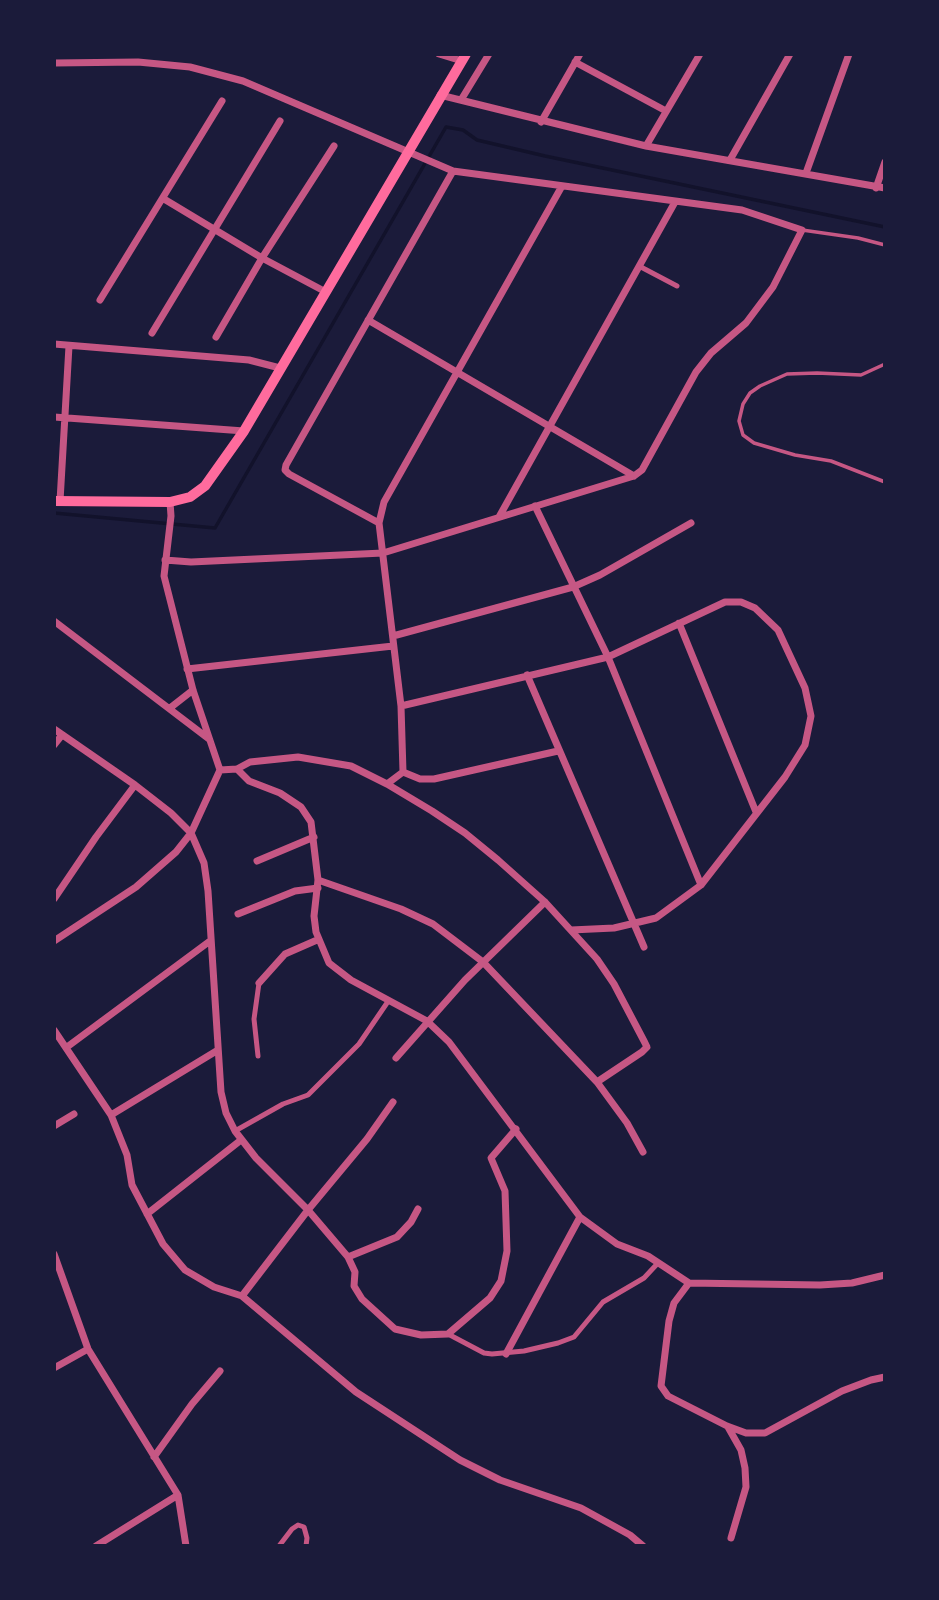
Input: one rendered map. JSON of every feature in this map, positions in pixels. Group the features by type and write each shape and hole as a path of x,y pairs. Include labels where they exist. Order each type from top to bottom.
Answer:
{"main road":[{"path":"57,501 170,502 190,497 205,486 244,431 324,291 414,155 440,95 464,58"}],"street":[{"path":"439,54 464,58"},
{"path":"461,100 489,54"},
{"path":"541,122 580,54"},
{"path":"646,146 700,54"},
{"path":"730,160 790,54"},
{"path":"806,173 849,54"},
{"path":"54,63 138,62 203,71 243,81 453,171 743,210 802,230 774,287 746,323 711,353 696,372 642,470 634,477 383,553 204,562 165,561"},
{"path":"575,62 666,111"},
{"path":"440,95 646,146 806,173 876,188 885,187"},
{"path":"100,300 222,101"},
{"path":"152,333 280,121"},
{"path":"216,337 262,258 334,146"},
{"path":"876,188 885,162"},
{"path":"379,523 285,470 453,171"},
{"path":"403,772 401,706 379,523 384,502 562,186"},
{"path":"164,199 215,231 324,291"},
{"path":"499,517 676,202"},
{"path":"639,266 677,286"},
{"path":"368,320 634,477"},
{"path":"54,344 249,360 280,368"},
{"path":"57,501 69,346"},
{"path":"54,417 244,431"},
{"path":"54,941 136,887 176,852 191,832 220,770 193,690 168,598 164,576 171,516 170,502"},
{"path":"535,506 608,657 701,885"},
{"path":"393,636 573,587 600,575 691,523"},
{"path":"401,706 608,657 725,602 740,602 755,608 778,630 805,688 811,716 805,745 785,777 701,885 656,918 634,925 571,930"},
{"path":"54,621 209,739"},
{"path":"679,623 756,812"},
{"path":"187,669 393,646"},
{"path":"527,675 644,947"},
{"path":"170,708 193,690"},
{"path":"54,729 135,785 191,832 204,863 221,1093 226,1113 235,1131 256,1158 308,1210 348,1257 355,1272 354,1286 362,1300 396,1329 421,1335 448,1334 484,1353 506,1354 558,1343 573,1337 603,1302 645,1278 658,1263"},
{"path":"54,745 62,735"},
{"path":"403,772 420,779 434,779 558,751"},
{"path":"220,770 237,769 250,762 298,757 351,766 387,783 465,832 545,902 597,959 614,984 647,1047 597,1082"},
{"path":"237,769 249,781 280,793 300,807 311,822 318,884 314,916 317,940 329,963 351,980 427,1021 449,1042 580,1217 617,1244 648,1256 689,1283 831,1284 852,1283 885,1275"},
{"path":"387,783 403,772"},
{"path":"54,899 135,785"},
{"path":"257,861 314,837"},
{"path":"238,914 318,884 412,914 456,940 483,962 597,1082 627,1123 643,1152"},
{"path":"396,1058 483,962 545,902"},
{"path":"258,1056 254,1019 259,983 285,954 317,940"},
{"path":"66,1047 209,941"},
{"path":"235,1131 283,1104 308,1095 359,1044 389,1000"},
{"path":"54,1030 111,1115 127,1155 132,1185 163,1244 185,1270 214,1287 243,1296 348,1386 460,1460 500,1480 581,1508 630,1535 643,1546"},
{"path":"111,1115 218,1050"},
{"path":"243,1296 393,1102"},
{"path":"54,1126 74,1114"},
{"path":"448,1334 490,1297 501,1281 507,1251 506,1203 505,1191 491,1158 516,1129"},
{"path":"147,1214 241,1140"},
{"path":"348,1257 397,1237 411,1222 418,1209"},
{"path":"506,1354 580,1217"},
{"path":"54,1254 88,1349 178,1494 186,1546"},
{"path":"689,1283 674,1303 661,1386 668,1396 727,1426 746,1433 765,1433 842,1391 885,1377"},
{"path":"54,1368 88,1349"},
{"path":"154,1457 192,1404 220,1371"},
{"path":"727,1426 740,1450 746,1487 731,1538"},
{"path":"96,1546 178,1494"},
{"path":"279,1546 298,1525 304,1527 306,1546"}],"lane":[{"path":"802,230 885,245"},
{"path":"885,363 861,375 788,374 750,393 743,404 739,421 743,435 754,443 795,455 831,461 885,482"}],"waterway":[{"path":"54,513 215,528 446,127 463,130 477,140 545,156 885,227"}]}
